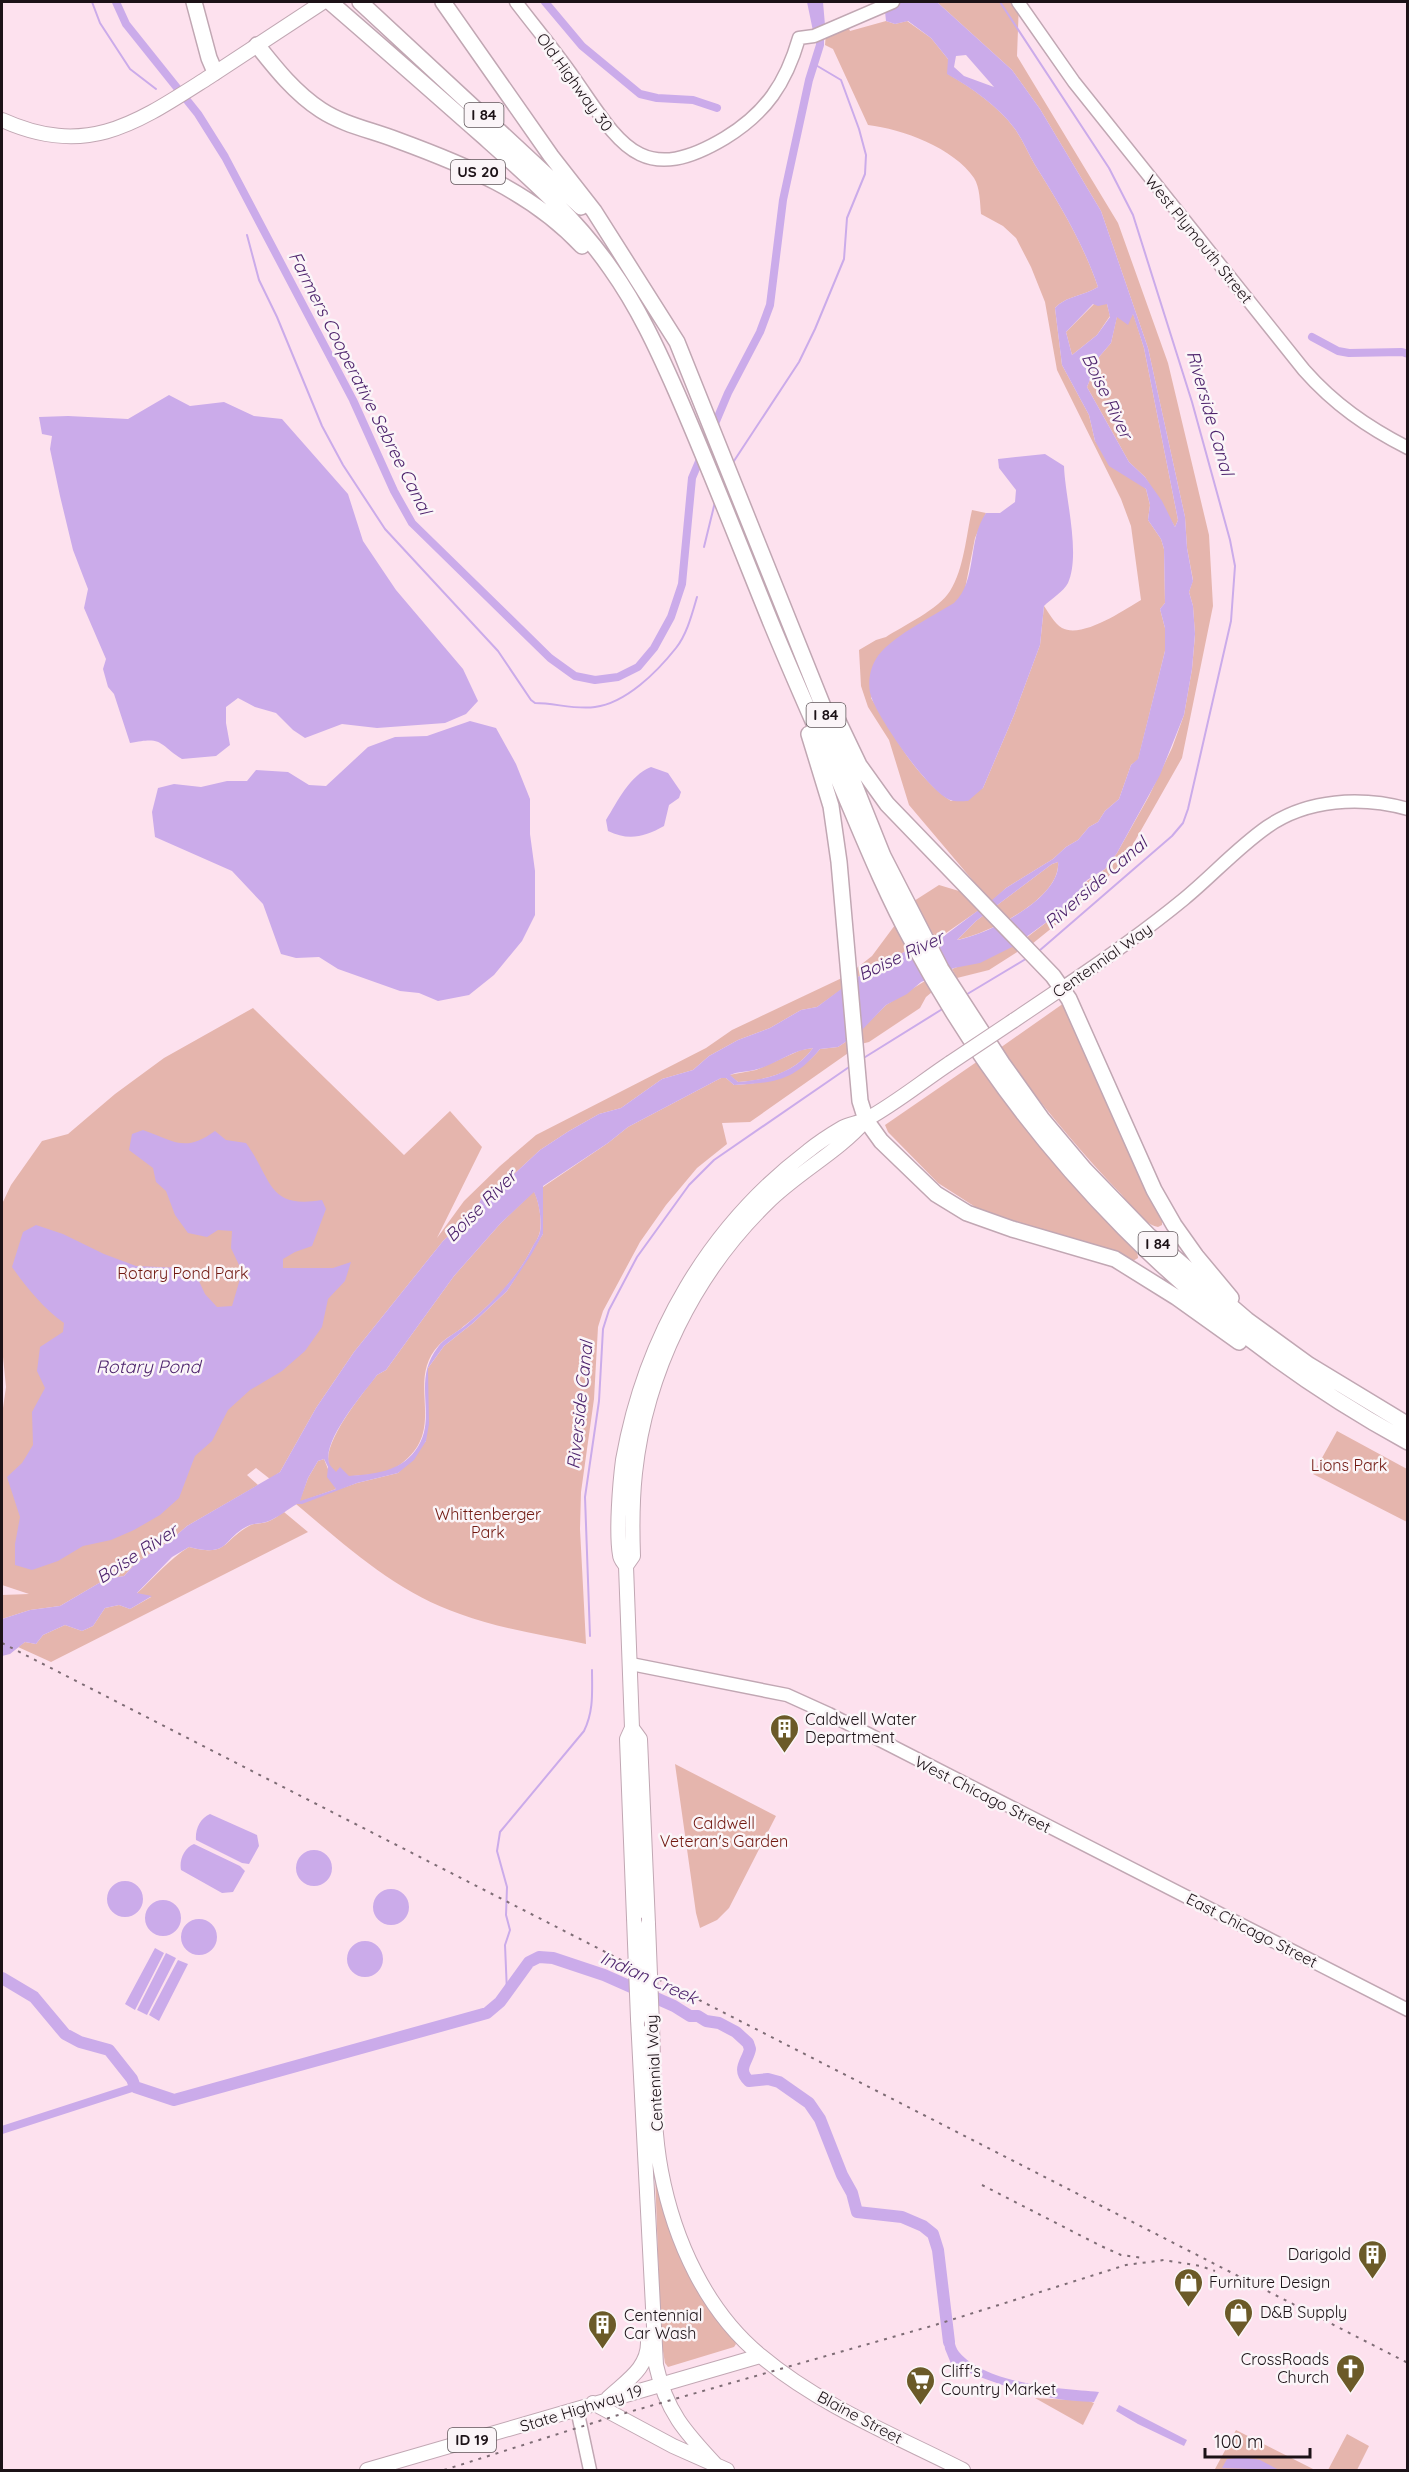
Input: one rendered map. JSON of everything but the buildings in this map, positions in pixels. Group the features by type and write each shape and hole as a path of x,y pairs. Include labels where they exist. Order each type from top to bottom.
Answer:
{"highway":[{"path":"194,2 215,72"},
{"name":"I 84","path":"330,2 555,202 610,267 646,325 694,432 784,654 865,844 899,901 993,1073 1038,1133 1085,1188 1174,1277 1308,1382 1407,1442"},
{"name":"I 84","path":"360,2 605,230 677,342 899,901"},
{"path":"443,2 551,156 594,211 605,230"},
{"name":"US 20","path":"257,45 291,86 322,111 352,126 394,139 472,169 505,186 559,223 581,245 628,304 659,354"},
{"path":"782,605 866,775 887,804 1062,988 1069,999 1154,1190 1174,1225 1196,1256 1247,1320"},
{"path":"784,654 831,806 839,862 858,1085 866,1120 881,1141 936,1194 967,1213 1012,1229 1115,1259 1176,1297 1278,1368 1308,1382"},
{"name":"I 84","path":"958,1009 1042,1119 1085,1170 1148,1235 1247,1320 1309,1365 1407,1425"}],"main road":[{"path":"2,120 46,134 74,136 122,127 157,110 323,2"},
{"name":"Centennial Way","path":"722,2468 679,2424 666,2402 654,2353 627,1739 632,1728 626,1566 633,1556 634,1474 640,1434 650,1394 685,1313 713,1267 754,1216 790,1181 851,1137 866,1120 1062,988"},
{"name":"Centennial Way","path":"632,1728 640,1739 660,2168 672,2219 699,2279 737,2332 760,2356"},
{"path":"648,2206 643,2226 648,2348 646,2358 638,2372 600,2402 673,2446 722,2468"},
{"name":"State Highway 19","path":"367,2470 760,2356"},
{"name":"Blaine Street","path":"760,2356 832,2403 963,2470"}],"street":[{"name":"Old Highway 30","path":"516,2 572,75 614,136 644,156 666,160 683,157 711,146 732,133 770,102 789,68 799,38 814,36 893,2"},
{"name":"West Plymouth Street","path":"1018,2 1074,82 1304,370 1352,416 1407,448"},
{"name":"Centennial Way","path":"1062,988 1159,919 1268,826 1310,807 1335,802 1374,802 1407,809"},
{"name":"West Chicago Street","path":"631,1664 787,1695 829,1714 1096,1851"},
{"name":"East Chicago Street","path":"1096,1851 1407,2010"},
{"path":"577,2409 590,2470"}],"green space":[{"path":"937,2 1019,2 1017,56 1118,223 1168,363 1209,535 1213,606 1182,758 1123,862 1074,910 1032,944 1026,938 1073,902 1087,881 1105,869 1117,853 1149,796 1172,748 1184,715 1192,669 1195,635 1193,606 1189,592 1193,580 1187,548 1185,517 1148,348 1101,211 1040,109 1012,70"},
{"path":"886,21 895,24 907,21 931,38 948,59 948,74 984,98 1001,113 1021,138 1070,224 1098,287 1064,301 1055,308 1062,365 1089,415 1095,441 1146,489 1150,505 1148,520 1161,539 1164,549 1165,603 1160,609 1165,628 1165,651 1138,760 1131,765 1119,799 1078,840 1053,859 1006,888 991,902 909,805 889,740 868,707 861,686 859,650 920,617 945,598 958,573 972,510 986,513 975,538 964,594 871,698 915,767 926,780 951,801 983,788 1040,645 1044,606 1062,628 1080,630 1103,622 1141,600 1131,526 1121,499 1057,370 1045,302 1016,238 1003,226 981,214 976,182 965,167 954,158 941,149 911,136 868,125 833,49 825,45 826,33 847,24 850,31"},
{"path":"1094,304 1107,304 1110,316 1097,335 1072,355 1066,332"},
{"path":"1133,313 1144,348 1178,520 1175,527 1145,477 1129,462 1087,387 1099,357 1111,343 1117,316 1130,319"},
{"path":"1058,862 1056,876 1048,889 1020,913 986,930 957,940 976,921 1052,864"},
{"path":"939,885 969,894 982,908 936,940 914,901"},
{"path":"895,925 908,950 856,978 853,971 872,956"},
{"path":"1017,944 1022,949 989,970 957,978 952,969"},
{"name":"Rotary Pond Park","path":"844,977 845,987 817,1007 801,1010 770,1028 738,1040 709,1056 693,1070 662,1079 621,1108 599,1114 569,1131 540,1150 496,1191 481,1199 475,1212 443,1241 354,1352 316,1408 280,1472 270,1479 256,1468 247,1475 258,1485 187,1526 171,1540 136,1563 124,1576 106,1579 60,1606 30,1610 2,1619 2,1595 29,1594 2,1585 2,1415 6,1387 2,1347 2,1204 11,1185 42,1141 68,1134 115,1094 164,1058 253,1008 404,1155 450,1111 482,1147 437,1238 464,1201 536,1135 706,1048 732,1030"},
{"path":"925,981 932,992 920,1008 869,1042 861,1044 859,1032 886,1005"},
{"path":"1064,1003 1162,1219 1162,1225 1158,1227 1142,1218 1089,1159 1043,1105 1000,1048"},
{"name":"Whittenberger Park","path":"850,1039 851,1051 750,1122 722,1123 727,1144 697,1168 666,1205 640,1242 603,1311 598,1327 594,1399 581,1492 580,1529 586,1644 491,1624 437,1605 393,1581 373,1567 296,1504 357,1483 398,1473 426,1441 428,1368 444,1346 507,1291 543,1234 543,1187 628,1127 721,1078 726,1078 734,1085 782,1077 802,1066 820,1049 838,1047"},
{"path":"813,1048 798,1064 780,1074 738,1082 729,1075 756,1070 801,1050"},
{"path":"978,1061 1065,1174 1097,1210 1134,1246 1138,1258 1133,1261 980,1210 938,1183 888,1132 885,1125"},
{"path":"534,1191 540,1211 540,1231 526,1260 494,1300 442,1342 429,1359 424,1389 425,1420 422,1435 415,1450 401,1464 384,1472 353,1476 335,1473 328,1463 330,1449 337,1432 359,1398 377,1375 386,1370 454,1276 500,1224"},
{"name":"Lions Park","path":"1337,1431 1407,1469 1407,1522 1313,1474"},
{"path":"324,1459 336,1489 299,1502 308,1478 318,1461"},
{"path":"284,1512 308,1532 51,1662 18,1647 25,1642 36,1644 43,1635 65,1625 82,1631 93,1626 105,1608 119,1605 130,1609 151,1597 136,1594 168,1563 189,1547 202,1550 218,1549 249,1526 265,1523"},
{"name":"Caldwell Veteran's Garden","path":"675,1764 776,1816 729,1908 717,1920 700,1928 696,1913"},
{"path":"655,2173 736,2344 734,2347 668,2367 665,2363 661,2339"},
{"path":"1035,2398 1089,2401 1094,2403 1083,2425"},
{"path":"1236,2430 1315,2470 1215,2469"},
{"path":"1347,2434 1369,2446 1357,2470 1328,2470"}],"water":[{"path":"807,2 823,2 825,25 813,31"},
{"name":"Boise River","path":"884,2 937,2 1012,70 1040,109 1101,211 1148,348 1185,517 1187,548 1193,581 1189,592 1193,606 1195,634 1192,669 1184,715 1160,775 1117,853 1105,869 1087,880 1074,902 1014,946 980,963 954,968 921,982 907,994 886,1005 862,1030 844,1043 838,1047 820,1049 792,1074 772,1081 734,1085 726,1078 721,1078 628,1127 543,1186 543,1234 507,1291 444,1346 428,1368 429,1424 426,1441 414,1460 398,1473 357,1483 297,1504 273,1519 250,1525 241,1530 220,1548 203,1550 189,1547 172,1557 137,1593 152,1596 130,1609 119,1605 105,1608 93,1626 82,1631 65,1625 43,1635 36,1644 25,1642 10,1654 2,1656 2,1619 30,1610 60,1606 106,1579 124,1576 136,1563 171,1540 187,1526 280,1472 316,1408 354,1352 443,1241 475,1212 481,1199 496,1191 540,1150 599,1114 621,1108 662,1079 693,1070 709,1056 738,1040 770,1028 801,1010 817,1007 856,978 906,951 940,939 1006,888 1053,859 1078,840 1119,799 1131,765 1138,759 1165,651 1165,628 1160,609 1165,603 1164,549 1161,539 1148,520 1150,505 1146,489 1109,466 1095,441 1089,415 1062,365 1055,308 1064,301 1098,287 1070,225 1015,129 984,98 947,74 948,59 931,38 908,21 895,24 886,21","holes":["966,55 994,87 964,76 954,67 956,56","1093,304 1098,306 1107,304 1110,317 1097,335 1072,355 1066,332","1133,314 1144,348 1178,520 1175,527 1162,501 1145,477 1129,462 1087,387 1099,357 1111,343 1117,317 1128,325","1058,862 1056,875 1048,889 1036,901 1003,923 957,940 976,921 1052,864","813,1048 798,1064 779,1074 738,1082 730,1075 765,1067 798,1051","534,1192 540,1211 541,1227 528,1256 496,1297 467,1324 447,1338 430,1360 425,1387 425,1426 422,1439 415,1451 409,1458 385,1471 349,1476 340,1467 336,1472 330,1465 328,1456 337,1431 377,1375 386,1370 454,1276 500,1224","324,1459 328,1467 327,1477 336,1489 300,1501 308,1478 318,1461"]},
{"path":"169,395 190,406 224,402 254,416 282,419 348,494 363,541 396,590 463,669 478,701 466,714 445,723 377,728 342,724 305,738 276,713 255,707 238,698 226,707 230,745 216,756 182,759 155,741 130,743 114,694 108,687 103,669 106,659 84,608 88,589 73,550 60,496 50,449 52,436 42,434 39,417 128,419"},
{"path":"1045,454 1064,466 1073,541 1072,571 1066,586 1044,606 1040,645 983,788 968,801 952,801 930,784 906,755 885,723 870,694 870,673 876,659 890,644 911,628 954,603 961,594 970,572 976,535 986,513 1000,513 1015,502 1016,490 999,468 998,459"},
{"path":"470,721 496,728 516,764 530,799 530,834 535,871 535,915 522,941 494,975 469,995 438,1001 419,993 400,991 338,969 319,957 296,958 281,954 263,904 232,871 155,837 152,812 158,788 174,784 201,787 227,781 247,781 256,770 288,772 309,785 326,786 368,747 395,737 427,736"},
{"path":"651,767 668,773 681,792 679,798 669,805 664,826 650,833 629,837 608,831 606,820 625,790 636,776"},
{"name":"Rotary Pond","path":"143,1130 179,1143 195,1142 215,1131 226,1140 246,1143 267,1180 281,1196 304,1202 322,1200 326,1209 312,1246 283,1259 283,1268 333,1268 351,1262 345,1281 328,1299 322,1327 305,1351 282,1371 250,1390 228,1410 212,1441 195,1456 179,1498 160,1515 134,1530 111,1540 83,1546 58,1561 32,1570 15,1565 15,1544 20,1517 7,1477 22,1463 33,1445 32,1412 45,1388 37,1371 40,1347 63,1332 64,1323 36,1297 12,1267 23,1232 36,1225 63,1234 104,1254 136,1266 181,1268 198,1279 205,1294 217,1307 232,1306 240,1279 239,1265 231,1248 232,1231 218,1230 207,1237 188,1233 175,1215 166,1191 156,1182 153,1168 129,1150 132,1134"},
{"path":"210,1814 257,1835 259,1846 249,1864 242,1863 196,1840 199,1825 203,1818"},
{"path":"194,1844 240,1866 245,1871 233,1892 222,1893 181,1870 183,1855 187,1848"},
{"path":"314,1850 327,1855 332,1868 327,1881 314,1886 301,1881 296,1868 301,1855"},
{"path":"125,1881 138,1886 143,1899 138,1912 125,1917 112,1912 107,1899 112,1886"},
{"path":"391,1889 404,1894 409,1907 404,1920 391,1925 378,1920 373,1907 378,1894"},
{"path":"163,1900 176,1905 181,1918 176,1931 163,1936 150,1931 145,1918 150,1905"},
{"path":"199,1919 212,1924 217,1937 212,1950 199,1955 186,1950 181,1937 186,1924"},
{"path":"365,1941 378,1946 383,1959 378,1972 365,1977 352,1972 347,1959 352,1946"},
{"path":"155,1948 164,1953 135,2010 125,2004"},
{"path":"166,1953 176,1958 147,2015 137,2010"},
{"path":"178,1960 188,1964 159,2021 149,2015"},
{"path":"951,2325 959,2352 971,2363 987,2371 1025,2383 1099,2392 1094,2402 1056,2399 1004,2385 952,2366 945,2349 942,2327"},
{"path":"1119,2405 1187,2440 1184,2446 1116,2411"},
{"path":"1242,2457 1260,2460 1279,2470 1222,2468 1227,2459"}],"waterway":[{"path":"92,2 100,23 130,69 156,89"},
{"name":"Farmers Cooperative Sebree Canal","path":"116,2 126,24 198,114 225,157 353,400 394,491 412,523 550,658 575,676 595,680 618,677 638,667 654,648 671,617 682,584 692,478 728,393 760,332 770,305 783,200 809,80 820,45 820,30"},
{"path":"545,2 582,46 640,94 657,98 693,100 717,108"},
{"name":"Riverside Canal","path":"1000,2 1109,168 1133,215 1192,402 1235,566 1231,621 1183,823 1172,836 1039,951"},
{"path":"732,464 799,362 815,329 844,259 847,218 865,174 866,155 841,80 814,64"},
{"path":"247,235 259,280 277,317 322,426 343,465 385,529 498,651 531,700 535,703 588,708 607,704 629,693 660,667 676,648 686,630 697,597"},
{"path":"1312,337 1338,351 1349,353 1402,352 1408,354"},
{"path":"704,547 715,502"},
{"name":"Riverside Canal","path":"964,996 1029,957"},
{"name":"Riverside Canal","path":"862,1059 944,1008"},
{"name":"Riverside Canal","path":"590,1636 585,1497 599,1401 603,1329 609,1310 637,1257 689,1185 714,1160 852,1065"},
{"name":"Riverside Canal","path":"507,1992 505,1945 510,1930 506,1915 507,1887 497,1851 500,1832 584,1731 591,1708 592,1670"},
{"name":"Indian Creek","path":"2,1978 34,1997 65,2034 80,2042 109,2050 132,2079 135,2087 174,2100 487,2013 500,2002 529,1962 539,1957 553,1958 604,1975 674,2006 690,2016 698,2016 706,2021 719,2023 736,2032 748,2043 750,2049 743,2069 745,2077 749,2081 768,2079 779,2082 809,2103 820,2119 842,2175 852,2193 857,2212 902,2217 923,2226 933,2234 938,2250 949,2342"},
{"name":"Riverside Canal","path":"2,2130 135,2087"}],"railway":[{"path":"2,1643 1408,2363"},
{"path":"982,2185 1101,2246 1121,2255 1143,2258"},
{"path":"444,2470 615,2416 935,2325 1126,2265 1164,2260 1215,2271"}],"place":[{"name":"Caldwell Water Department","path":"784,1754"},
{"name":"Darigold","path":"1372,2280"},
{"name":"Furniture Design","path":"1188,2308"},
{"name":"D&B Supply","path":"1239,2338"},
{"name":"Centennial Car Wash","path":"603,2350"},
{"name":"CrossRoads Church","path":"1350,2394"},
{"name":"Cliff's Country Market","path":"920,2406"}]}
